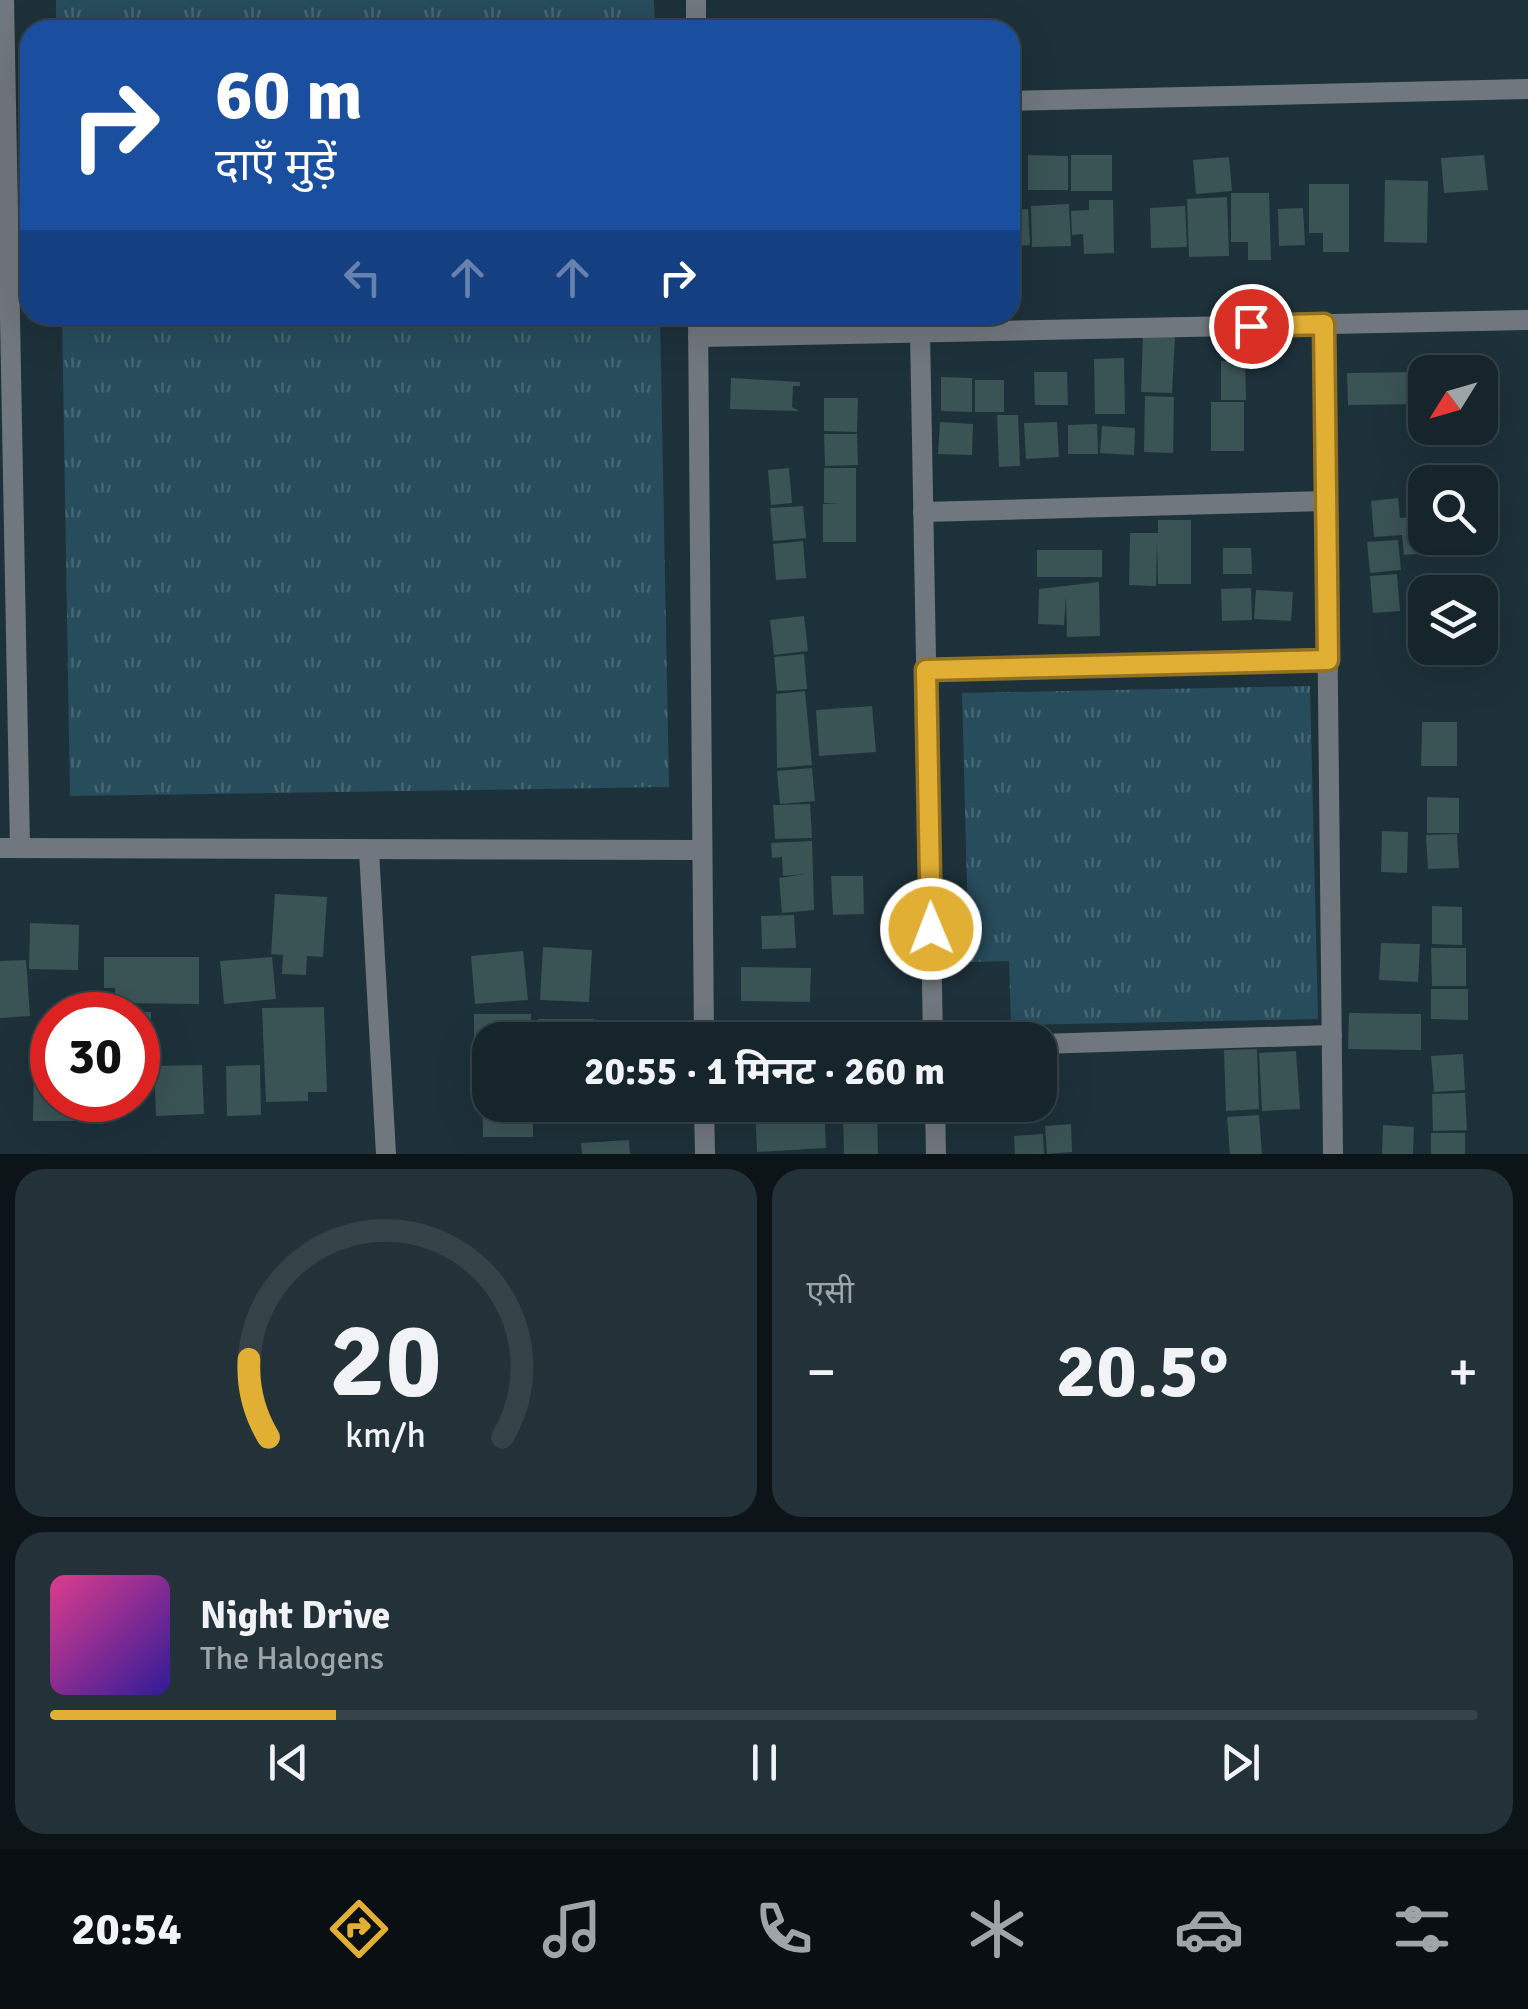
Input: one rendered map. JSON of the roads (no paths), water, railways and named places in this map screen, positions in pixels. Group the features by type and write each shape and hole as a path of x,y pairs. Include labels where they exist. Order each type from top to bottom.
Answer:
{"street":[{"path":"4,0 10,847 702,850"},
{"path":"1020,101 1528,89"},
{"path":"698,337 1528,320"},
{"path":"1324,324 1333,1154"},
{"path":"698,325 704,1022"},
{"path":"920,332 933,1022"},
{"path":"924,512 1326,501"},
{"path":"926,670 1328,660"},
{"path":"369,851 386,1154"},
{"path":"1057,1043 1332,1035"},
{"path":"704,1122 704,1154"},
{"path":"935,1122 936,1154"}]}
